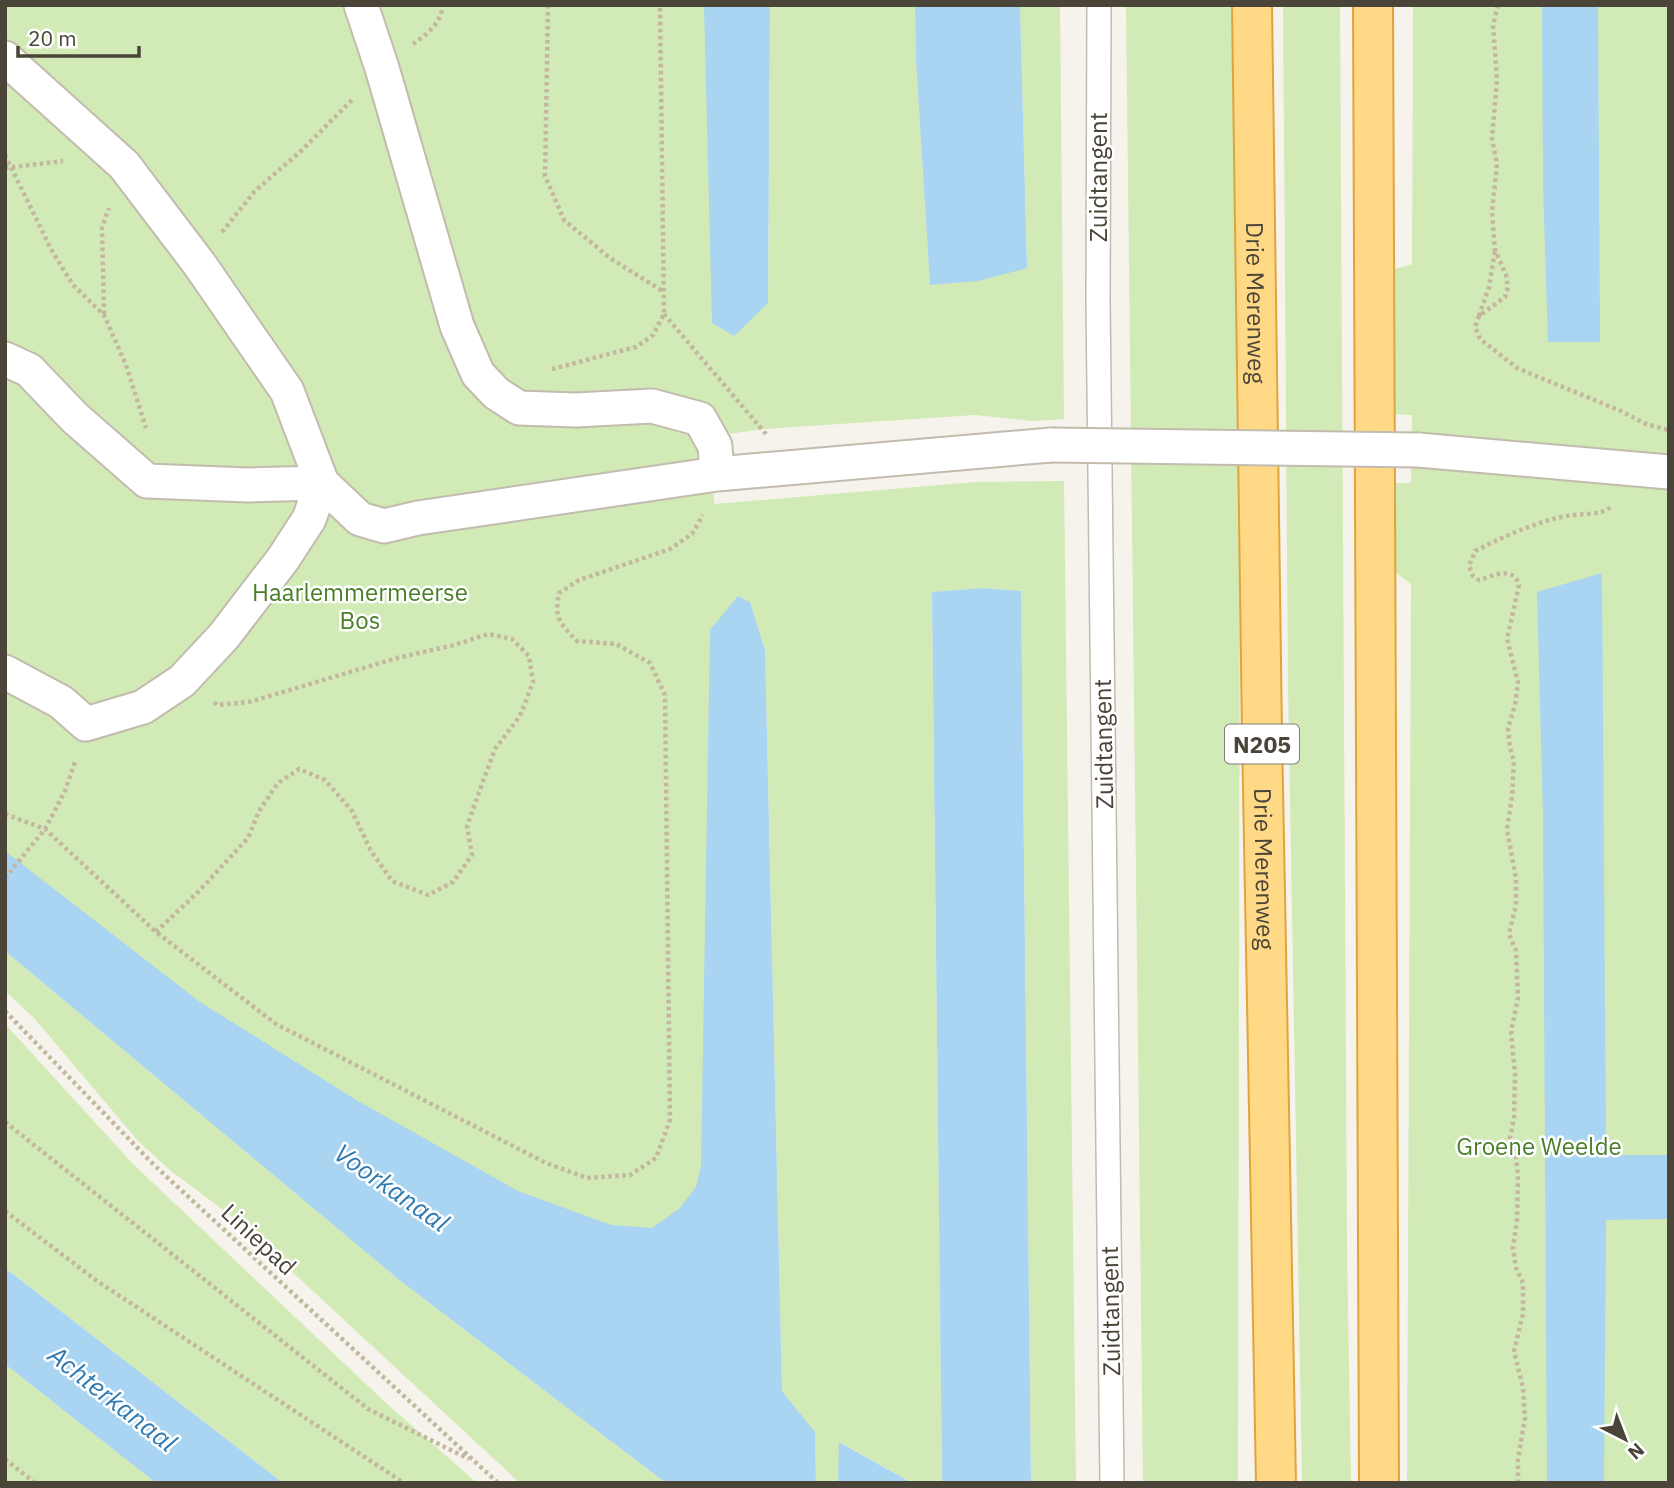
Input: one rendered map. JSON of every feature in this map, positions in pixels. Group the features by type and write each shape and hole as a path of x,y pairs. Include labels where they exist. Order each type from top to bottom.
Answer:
{"highway":[{"name":"Drie Merenweg","path":"1252,5 1276,1483"},
{"path":"1373,5 1379,1483"}],"street":[{"path":"361,5 457,326 478,374 496,393 519,408 576,410 652,407 700,419 715,446 717,474"},
{"path":"5,58 113,156 200,265 287,391 321,483 360,519 384,526 418,518 717,474 1051,445 1418,450 1658,471"},
{"path":"5,337 17,364 147,481 248,485 321,483"},
{"path":"5,673 61,702 86,724 143,707 182,681 223,636 309,519 321,483"}],"lane":[{"name":"Zuidtangent","path":"1099,5 1097,302 1112,1483"}],"path":[{"path":"200,265 256,191 301,151 382,68 428,33 442,12 442,5"},
{"path":"548,5 545,176 564,220 610,258 664,292"},
{"path":"540,370 636,347 653,335 664,314 660,5"},
{"path":"1499,5 1493,25 1497,80 1492,139 1497,164 1492,212 1495,250 1489,287 1475,327 1480,339 1517,368 1646,424 1669,430"},
{"path":"5,155 52,251 73,285 104,315"},
{"path":"5,168 113,156 102,227 104,315 147,429 172,482"},
{"path":"1479,316 1504,297 1508,287 1495,250"},
{"path":"664,314 795,467"},
{"path":"1518,1483 1519,1446 1525,1418 1523,1388 1514,1351 1522,1314 1523,1283 1516,1268 1513,1248 1518,1177 1516,1156 1510,1138 1514,1118 1515,1074 1511,1031 1518,998 1516,951 1509,934 1516,905 1516,879 1507,829 1514,761 1508,728 1518,682 1507,639 1519,581 1511,573 1499,573 1479,580 1473,576 1469,566 1475,551 1533,524 1607,511 1658,471"},
{"path":"5,814 45,829 156,932 276,1024 546,1163 587,1178 630,1175 656,1158 670,1120 665,695 650,663 616,644 577,641 559,623 556,608 559,593 579,580 670,549 692,534 704,513 717,474"},
{"path":"156,932 248,838 259,811 278,783 299,769 325,780 352,811 371,851 392,881 428,895 453,882 472,855 467,826 495,749 520,716 533,682 529,656 512,639 488,634 249,702 217,705 198,685 193,669"},
{"path":"5,878 45,829 65,791 86,724"},
{"name":"Liniepad","path":"5,1011 154,1165 498,1483"},
{"path":"5,1122 368,1409 476,1462"},
{"path":"5,1212 97,1281 404,1483"},
{"path":"5,1459 35,1483"}],"green space":[{"name":"Haarlemmermeerse Bos","path":"5,5 704,5 768,303 770,5 915,5 930,285 1027,268 1020,5 1060,5 1064,419 1033,421 975,415 764,429 713,436 714,504 975,482 1064,481 1076,1483 1031,1483 1021,591 982,588 932,592 942,1483 912,1483 840,1442 838,1483 816,1483 815,1432 782,1391 765,650 750,602 722,1289 349,1147 5,890"},
{"path":"1126,5 1241,5 1238,1483 1143,1483"},
{"path":"1283,5 1340,5 1347,1248 1351,1483 1302,1483 1288,684"},
{"name":"Groene Weelde","path":"1413,5 1669,5 1669,1483 1407,1483 1411,584 1384,564 1386,483 1411,483 1412,415 1389,414 1392,270 1412,264"},
{"path":"5,951 398,1279 666,1483 520,1483 234,1218 171,1171 139,1142 34,1018 5,991"},
{"path":"5,1024 134,1165 385,1402 477,1483 283,1483 5,1268"},
{"path":"5,1364 156,1483 5,1483"}],"water":[{"path":"704,5 770,5 768,303 734,336 712,323"},
{"path":"915,5 1020,5 1027,268 978,281 930,285"},
{"path":"1542,5 1598,5 1600,342 1548,342 1543,185"},
{"path":"1602,573 1606,1155 1669,1155 1669,1219 1606,1220 1604,1483 1547,1483 1543,818 1537,592"},
{"path":"982,588 1021,591 1031,1483 942,1483 932,592"},
{"name":"Voorkanaal","path":"738,596 750,602 765,650 782,1391 815,1432 816,1483 666,1483 398,1279 5,951 5,851 200,1002 358,1101 518,1191 611,1225 652,1228 680,1208 696,1187 701,1166 710,630"},
{"name":"Achterkanaal","path":"5,1268 283,1483 156,1483 5,1364"},
{"path":"839,1442 912,1483 838,1483"}]}
